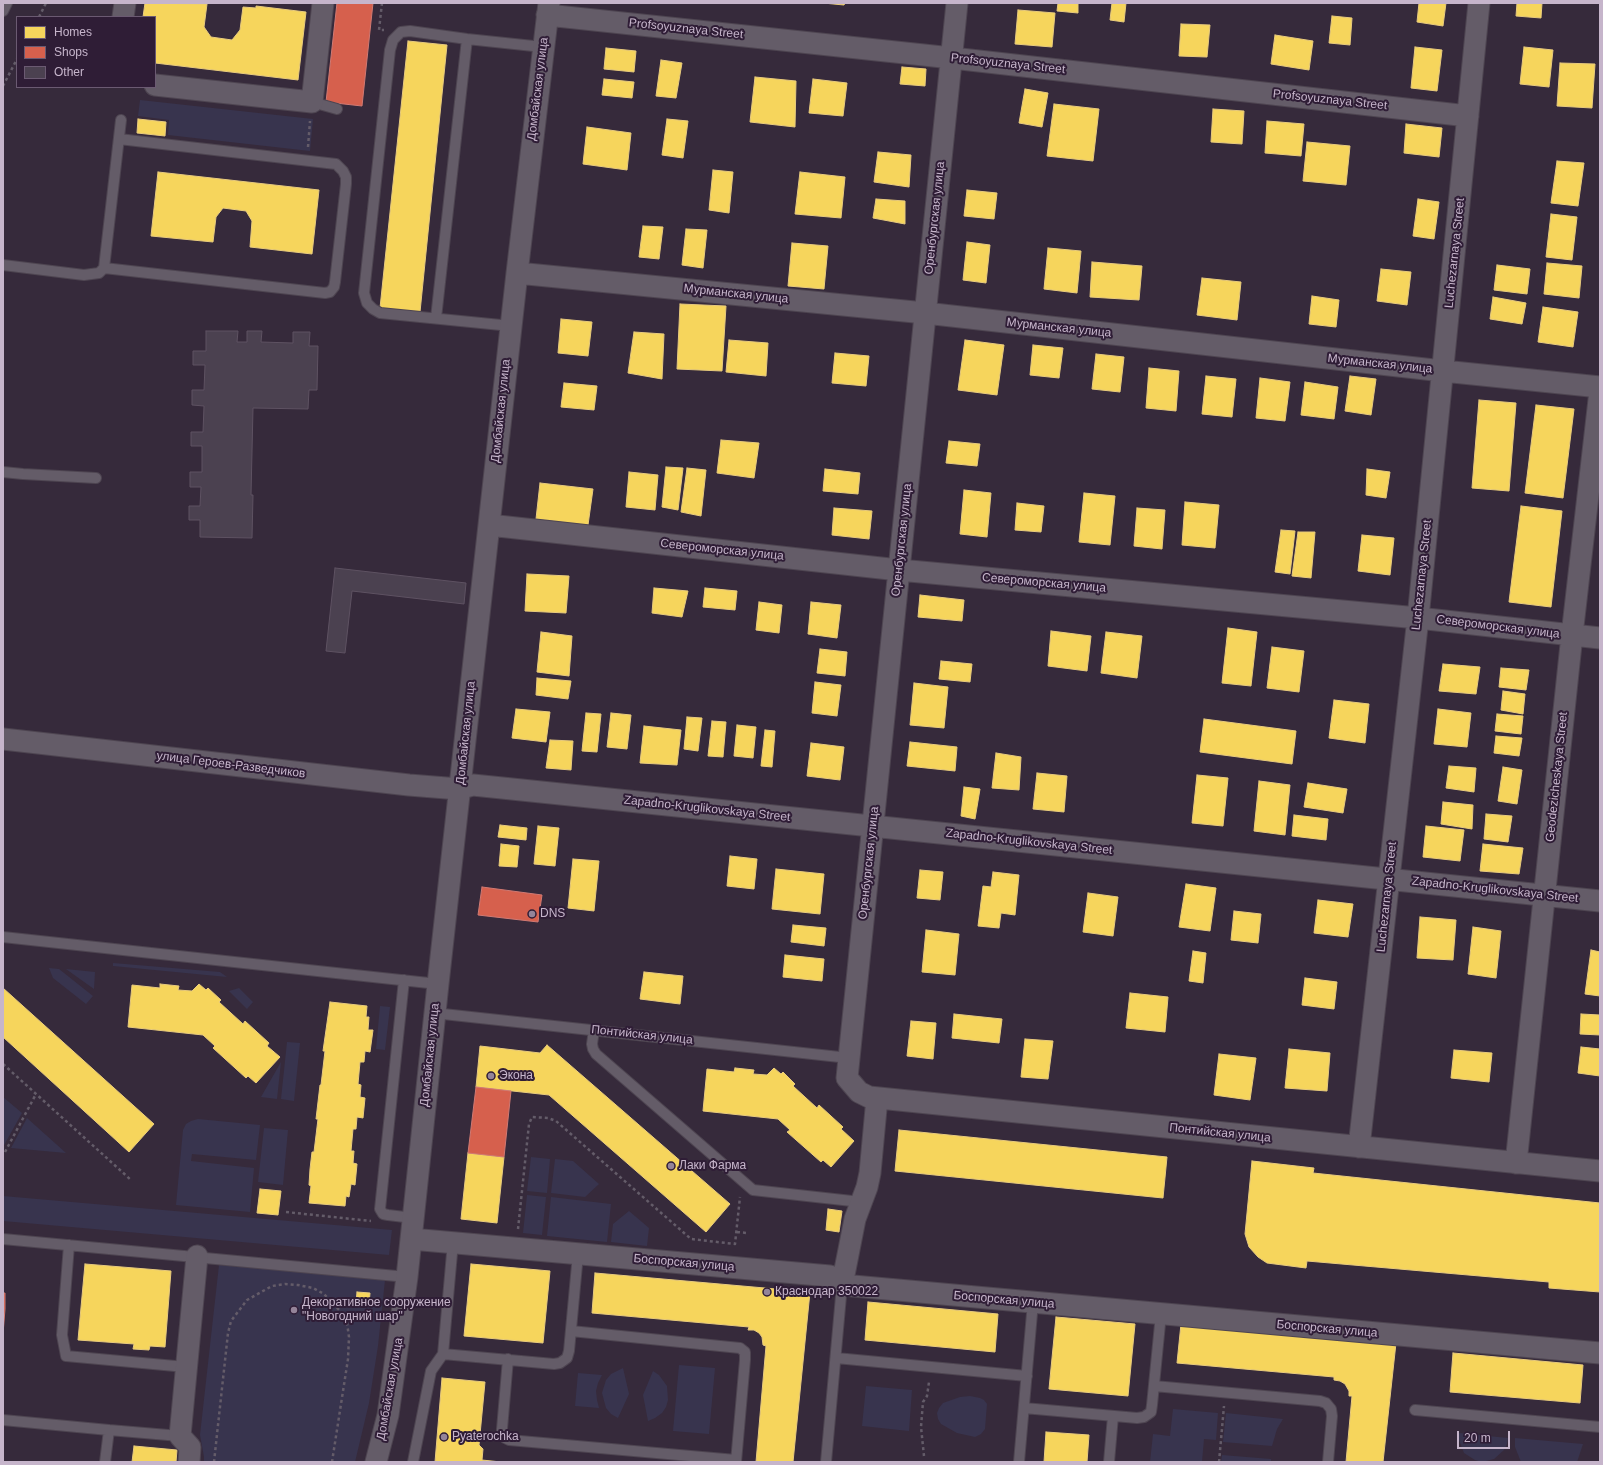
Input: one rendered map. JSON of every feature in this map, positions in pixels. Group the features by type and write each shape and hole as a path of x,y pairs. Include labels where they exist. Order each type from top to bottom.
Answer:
{"street":[{"path":"123,16 125,3"},
{"path":"156,85 311,110 323,3"},
{"name":"Оренбургская улица","path":"848,1068 957,3"},
{"name":"Luchezarnaya Street","path":"1358,1147 1418,618 1480,3"},
{"name":"Profsoyuznaya Street","path":"548,9 952,58 1468,116"},
{"name":"Домбайская улица","path":"376,1462 388,1415 407,1277 434,1013 548,9"},
{"name":"Мурманская улица","path":"517,273 925,313 1443,371 1600,387"},
{"name":"Geodezicheskaya Street","path":"1516,1163 1572,635 1600,392"},
{"name":"Североморская улица","path":"489,525 899,570 1418,618 1600,638"},
{"name":"улица Героев-Разведчиков","path":"3,739 409,785 460,789"},
{"name":"Zapadno-Kruglikovskaya Street","path":"460,789 473,785 1545,894 1600,901"},
{"name":"Понтийская улица","path":"848,1068 852,1086 863,1095 878,1098 1600,1171"},
{"path":"842,1285 855,1219 862,1202 870,1173 878,1098"},
{"name":"Боспорская улица","path":"411,1238 830,1276 842,1285 1600,1353"},
{"path":"189,1462 190,1448 180,1436 197,1256"}],"lane":[{"path":"3,11 7,3"},
{"path":"511,326 380,313 373,309 367,302 364,293 390,50 393,40 400,32 410,30 467,39 543,47"},
{"path":"436,318 467,39"},
{"path":"311,110 337,109"},
{"path":"3,265 92,275 99,273 104,268 121,120"},
{"path":"104,268 325,293 330,292 334,287 335,282 346,177 343,171 336,164 119,139"},
{"path":"3,472 96,478"},
{"path":"3,937 438,984"},
{"path":"404,980 380,1209 383,1214 413,1218"},
{"name":"Понтийская улица","path":"434,1013 594,1030 848,1068"},
{"path":"594,1030 592,1044 596,1054 753,1190 862,1202"},
{"path":"3,1239 197,1256 407,1277"},
{"path":"413,1462 431,1371 444,1354 453,1242"},
{"path":"69,1245 62,1335 66,1356 186,1367"},
{"path":"444,1354 554,1364 560,1363 567,1358 570,1351 578,1254"},
{"path":"826,1462 842,1285"},
{"path":"1019,1462 1033,1302"},
{"path":"1024,1408 1137,1418 1144,1417 1151,1412 1161,1314"},
{"path":"508,1359 502,1434 509,1440 689,1459 736,1461 745,1360 745,1352 740,1348 571,1332"},
{"path":"836,1358 1027,1376"},
{"path":"1154,1386 1320,1401 1326,1403 1331,1409 1332,1416 1328,1462"},
{"path":"1415,1410 1600,1426"},
{"path":"1109,1462 1113,1416"},
{"path":"3,1420 180,1436"},
{"path":"105,1462 109,1430"}],"path":[{"path":"40,16 46,3"},
{"path":"379,30 382,3"},
{"path":"3,86 16,61"},
{"path":"307,160 311,110"},
{"path":"3,1064 130,1180"},
{"path":"5,1152 36,1094"},
{"path":"516,1248 529,1124 532,1117 536,1116 548,1118 556,1121 691,1239 736,1244 742,1181"},
{"path":"286,1212 377,1221"},
{"path":"737,1232 747,1233"},
{"path":"214,1462 228,1333 231,1321 248,1300 272,1286 285,1284 313,1288 324,1294 341,1312 347,1323 349,1337 348,1359 332,1462"},
{"path":"924,1456 921,1427 923,1402 927,1396 929,1382"},
{"path":"1219,1462 1224,1406"}],"shaded area":[{"path":"140,100 313,119 310,151 168,135 169,120 138,116"},
{"path":"113,963 220,972 227,977 113,966"},
{"path":"49,968 59,969 93,996 86,1004 53,978"},
{"path":"66,969 95,972 94,989"},
{"path":"239,988 253,1002 247,1009 229,991"},
{"path":"380,1006 390,1007 385,1050 376,1049"},
{"path":"287,1042 300,1043 294,1101 281,1099"},
{"path":"281,1062 277,1099 261,1097"},
{"path":"3,1097 22,1113 3,1147"},
{"path":"27,1118 66,1153 11,1148"},
{"path":"198,1119 260,1125 256,1160 192,1154 191,1161 254,1168 250,1212 176,1205 183,1130 186,1124"},
{"path":"264,1128 288,1130 283,1185 258,1182"},
{"path":"531,1157 550,1159 547,1193 527,1191"},
{"path":"555,1159 573,1161 599,1184 585,1197 551,1193"},
{"path":"527,1195 546,1197 542,1235 523,1233"},
{"path":"3,1196 392,1230 389,1255 3,1221"},
{"path":"551,1197 611,1204 607,1242 547,1236"},
{"path":"629,1211 649,1228 647,1246 611,1242 613,1224"},
{"path":"219,1265 254,1268 255,1266 385,1280 378,1346 369,1403 355,1462 204,1462 200,1435"},
{"path":"679,1365 715,1368 709,1434 673,1431"},
{"path":"623,1368 629,1394 618,1418 611,1414 606,1408 602,1393 606,1380 611,1374"},
{"path":"653,1371 659,1375 667,1386 668,1400 662,1413 648,1421 643,1395"},
{"path":"578,1373 602,1375 596,1391 599,1408 575,1406"},
{"path":"866,1386 912,1390 909,1431 862,1426"},
{"path":"970,1396 980,1398 987,1404 985,1429 981,1434 975,1437 957,1433 941,1424 937,1413 943,1403 960,1397"},
{"path":"1173,1409 1218,1413 1216,1440 1204,1439 1202,1462 1150,1462 1153,1434 1170,1436"},
{"path":"1226,1413 1283,1419 1277,1429 1272,1446 1223,1442"},
{"path":"1459,1433 1508,1438 1504,1450 1494,1459 1482,1462 1475,1460 1464,1453 1459,1440"},
{"path":"1515,1438 1583,1444 1577,1462 1521,1462 1515,1447"},
{"path":"1222,1455 1271,1459 1271,1462 1221,1462"}],"building: Homes":[{"path":"145,3 207,4 204,27 211,37 232,40 240,30 243,7 256,8 256,6 306,12 298,80 156,63 156,16 143,16"},
{"path":"823,3 845,3 844,5"},
{"path":"1058,3 1078,3 1078,13 1057,11"},
{"path":"1112,3 1126,3 1124,22 1110,20"},
{"path":"1419,3 1446,3 1443,26 1417,22"},
{"path":"1517,3 1542,3 1541,18 1516,16"},
{"path":"1018,10 1055,13 1052,47 1015,44"},
{"path":"1332,16 1352,18 1350,45 1329,43"},
{"path":"1181,24 1210,25 1207,57 1179,56"},
{"path":"1275,35 1313,41 1309,70 1271,64"},
{"path":"408,41 447,45 420,312 380,308"},
{"path":"1415,47 1442,50 1437,91 1411,88"},
{"path":"1524,47 1553,50 1549,87 1520,84"},
{"path":"606,48 636,51 634,72 604,69"},
{"path":"661,60 682,63 676,98 656,96"},
{"path":"1560,63 1595,64 1592,108 1557,106"},
{"path":"902,67 926,69 925,86 900,84"},
{"path":"755,77 796,81 795,127 750,122"},
{"path":"604,79 634,82 632,98 602,95"},
{"path":"813,79 847,83 843,116 809,113"},
{"path":"1025,89 1048,93 1042,127 1019,123"},
{"path":"1054,104 1099,109 1093,161 1047,156"},
{"path":"1213,109 1244,111 1242,144 1211,142"},
{"path":"138,119 166,122 165,136 137,133"},
{"path":"667,119 688,121 683,158 662,155"},
{"path":"1267,121 1304,124 1301,156 1265,153"},
{"path":"1406,124 1442,128 1439,157 1404,153"},
{"path":"587,127 631,133 627,170 583,164"},
{"path":"1307,142 1350,146 1346,185 1303,181"},
{"path":"878,152 911,155 909,187 874,182"},
{"path":"1557,161 1584,163 1578,206 1551,203"},
{"path":"713,170 733,172 729,213 709,210"},
{"path":"158,172 319,190 312,254 250,247 252,221 246,211 223,208 216,217 213,242 151,236"},
{"path":"800,172 845,177 841,218 795,214"},
{"path":"967,190 997,193 994,219 964,216"},
{"path":"876,199 905,201 905,224 873,218"},
{"path":"1418,199 1439,202 1434,239 1413,236"},
{"path":"1551,214 1577,217 1572,260 1546,257"},
{"path":"643,226 663,227 659,259 639,257"},
{"path":"686,229 707,230 703,268 682,265"},
{"path":"967,242 990,245 986,283 963,280"},
{"path":"792,243 828,246 824,289 788,286"},
{"path":"1048,248 1081,251 1077,293 1044,289"},
{"path":"1092,262 1142,266 1139,300 1090,297"},
{"path":"1547,263 1582,266 1579,298 1544,294"},
{"path":"1497,265 1530,269 1527,294 1494,290"},
{"path":"1381,269 1411,272 1407,305 1377,301"},
{"path":"1202,278 1241,282 1237,320 1197,315"},
{"path":"1312,296 1339,300 1336,327 1309,324"},
{"path":"1493,297 1526,303 1522,324 1490,319"},
{"path":"680,304 726,306 722,371 677,369"},
{"path":"1543,307 1578,312 1573,347 1538,342"},
{"path":"561,319 592,322 588,356 558,353"},
{"path":"634,332 664,334 662,379 628,373"},
{"path":"729,340 768,343 766,376 726,372"},
{"path":"965,340 1004,345 997,395 958,390"},
{"path":"1033,345 1063,348 1059,378 1030,375"},
{"path":"835,353 869,356 866,386 832,383"},
{"path":"1096,354 1124,357 1120,392 1092,389"},
{"path":"1149,368 1179,371 1176,411 1146,408"},
{"path":"1206,376 1236,379 1232,417 1202,414"},
{"path":"1350,376 1376,379 1371,415 1345,411"},
{"path":"1260,378 1290,382 1285,421 1256,418"},
{"path":"1305,382 1338,387 1334,419 1301,415"},
{"path":"564,383 597,386 594,410 561,407"},
{"path":"1479,400 1516,403 1509,491 1472,488"},
{"path":"1536,405 1574,409 1563,498 1525,493"},
{"path":"721,440 759,443 754,478 717,473"},
{"path":"949,441 980,444 977,466 946,463"},
{"path":"666,467 683,468 678,510 662,507"},
{"path":"687,468 706,470 701,516 681,512"},
{"path":"825,469 860,473 858,494 823,491"},
{"path":"1367,469 1390,472 1386,498 1366,495"},
{"path":"629,472 658,475 655,510 626,507"},
{"path":"540,483 593,489 588,525 536,519"},
{"path":"964,490 991,493 987,537 960,534"},
{"path":"1084,493 1115,496 1110,545 1079,542"},
{"path":"1185,502 1219,505 1215,548 1182,545"},
{"path":"1017,503 1044,506 1041,532 1015,530"},
{"path":"1521,506 1562,511 1551,607 1509,602"},
{"path":"834,508 872,511 869,539 832,535"},
{"path":"1137,508 1165,510 1162,549 1134,546"},
{"path":"1281,530 1295,531 1290,574 1275,572"},
{"path":"1298,532 1315,532 1311,578 1292,576"},
{"path":"1362,535 1394,538 1390,575 1358,571"},
{"path":"527,574 569,576 566,613 525,611"},
{"path":"654,588 688,591 682,617 652,613"},
{"path":"705,588 737,591 735,610 703,607"},
{"path":"920,595 964,600 962,621 918,617"},
{"path":"759,602 782,605 779,633 756,630"},
{"path":"811,602 841,605 837,638 808,634"},
{"path":"1228,628 1257,632 1251,686 1222,683"},
{"path":"1051,631 1091,636 1087,671 1048,666"},
{"path":"541,632 572,636 569,676 537,672"},
{"path":"1106,632 1142,636 1137,678 1101,673"},
{"path":"1272,647 1304,651 1299,692 1267,688"},
{"path":"820,649 847,652 845,676 817,673"},
{"path":"941,661 972,664 970,682 939,679"},
{"path":"1443,664 1480,667 1476,694 1439,691"},
{"path":"1501,668 1529,670 1526,690 1499,687"},
{"path":"537,678 571,681 568,699 536,695"},
{"path":"815,682 841,685 837,716 812,713"},
{"path":"914,683 948,687 944,728 910,725"},
{"path":"1503,691 1525,694 1523,714 1501,710"},
{"path":"1334,700 1369,704 1365,743 1329,738"},
{"path":"516,709 550,712 546,742 512,738"},
{"path":"1438,709 1471,713 1467,747 1434,744"},
{"path":"586,713 601,714 597,752 582,751"},
{"path":"611,713 631,715 627,749 607,747"},
{"path":"1497,714 1523,716 1521,734 1495,731"},
{"path":"687,717 702,718 698,751 684,749"},
{"path":"1204,719 1296,731 1292,764 1200,752"},
{"path":"712,721 726,722 723,757 708,756"},
{"path":"737,725 756,727 753,758 734,756"},
{"path":"644,726 681,730 677,765 640,763"},
{"path":"765,730 775,731 772,767 761,766"},
{"path":"1496,736 1522,738 1519,756 1494,753"},
{"path":"550,740 573,741 571,770 546,768"},
{"path":"910,742 957,747 955,771 907,766"},
{"path":"811,743 844,747 840,780 807,776"},
{"path":"996,753 1021,757 1019,790 992,788"},
{"path":"1449,766 1476,768 1474,792 1446,788"},
{"path":"1503,767 1522,770 1517,804 1498,801"},
{"path":"1037,773 1067,776 1064,812 1033,809"},
{"path":"1197,775 1228,778 1223,826 1192,823"},
{"path":"1259,781 1290,785 1285,835 1254,831"},
{"path":"1308,783 1347,789 1343,813 1304,807"},
{"path":"964,787 980,789 975,819 961,816"},
{"path":"1443,802 1473,805 1472,829 1441,824"},
{"path":"1486,814 1512,816 1508,842 1484,839"},
{"path":"1294,815 1328,819 1326,840 1292,836"},
{"path":"500,825 527,828 526,840 498,837"},
{"path":"538,826 559,828 555,866 534,864"},
{"path":"1426,826 1464,830 1460,861 1423,857"},
{"path":"501,844 519,846 517,867 499,866"},
{"path":"1483,844 1523,848 1519,874 1480,871"},
{"path":"730,856 757,859 754,889 727,886"},
{"path":"573,859 599,861 594,911 568,908"},
{"path":"776,869 824,874 820,914 772,909"},
{"path":"920,870 943,872 940,900 917,898"},
{"path":"993,872 1019,875 1015,915 1001,913 999,928 978,926 983,886 991,887"},
{"path":"1186,884 1216,888 1210,931 1179,927"},
{"path":"1088,893 1118,897 1113,936 1083,932"},
{"path":"1318,900 1353,904 1348,937 1314,933"},
{"path":"1234,911 1261,914 1258,943 1231,940"},
{"path":"1420,917 1456,920 1453,960 1417,958"},
{"path":"793,925 826,928 824,946 791,942"},
{"path":"1473,927 1501,931 1496,978 1468,974"},
{"path":"926,930 959,934 955,975 922,972"},
{"path":"1591,950 1600,952 1600,996 1585,994"},
{"path":"1193,951 1206,953 1203,983 1189,981"},
{"path":"785,955 824,959 822,981 783,977"},
{"path":"644,972 683,976 680,1004 640,999"},
{"path":"1305,978 1337,982 1334,1009 1302,1005"},
{"path":"160,984 179,986 178,990 192,991 199,984 206,990 208,988 221,1000 219,1002 243,1024 245,1021 269,1043 267,1046 280,1057 256,1083 248,1076 246,1078 213,1048 215,1046 203,1035 128,1027 132,985 160,988"},
{"path":"3,988 154,1124 129,1152 3,1037"},
{"path":"1130,993 1168,997 1165,1032 1126,1028"},
{"path":"330,1002 367,1006 366,1017 369,1017 368,1030 373,1030 370,1052 365,1051 364,1062 360,1062 358,1084 361,1085 360,1097 365,1098 363,1118 357,1117 356,1129 353,1129 351,1151 354,1151 353,1163 357,1164 355,1185 351,1184 349,1197 346,1196 345,1206 309,1203 311,1186 309,1185 310,1169 312,1152 314,1152 318,1119 316,1119"},
{"path":"954,1014 1002,1019 999,1043 952,1038"},
{"path":"1581,1014 1600,1015 1600,1035 1580,1034"},
{"path":"911,1021 936,1023 933,1059 907,1056"},
{"path":"1025,1039 1053,1041 1048,1079 1021,1077"},
{"path":"547,1045 730,1204 706,1232 549,1095 476,1087 480,1046 540,1053"},
{"path":"1581,1047 1600,1049 1600,1076 1578,1073"},
{"path":"1289,1049 1330,1053 1327,1091 1285,1088"},
{"path":"1454,1050 1492,1053 1489,1082 1451,1078"},
{"path":"1219,1054 1256,1058 1250,1100 1214,1095"},
{"path":"735,1068 754,1070 753,1074 767,1075 774,1068 781,1074 783,1072 795,1084 793,1086 817,1108 819,1105 843,1127 841,1129 854,1141 831,1167 823,1160 821,1162 787,1132 790,1130 778,1119 703,1111 707,1069 734,1072"},
{"path":"899,1130 1167,1157 1163,1198 895,1171"},
{"path":"468,1153 504,1157 497,1223 461,1219"},
{"path":"1252,1161 1314,1168 1313,1173 1600,1203 1600,1292 1549,1288 1549,1282 1307,1261 1306,1268 1267,1263 1258,1257 1249,1247 1245,1234"},
{"path":"260,1189 281,1191 278,1215 257,1213"},
{"path":"828,1209 842,1211 839,1232 826,1230"},
{"path":"85,1264 171,1271 165,1347 150,1346 149,1350 133,1349 134,1344 78,1340"},
{"path":"471,1264 550,1271 543,1343 464,1336"},
{"path":"595,1273 810,1292 793,1462 756,1462 766,1346 763,1345 762,1337 759,1333 754,1330 748,1330 749,1327 592,1313"},
{"path":"357,1292 370,1293 369,1305 356,1303"},
{"path":"868,1302 998,1314 995,1352 865,1340"},
{"path":"1056,1317 1135,1324 1128,1396 1049,1389"},
{"path":"1181,1324 1396,1343 1383,1462 1346,1462 1352,1396 1349,1396 1349,1391 1345,1384 1334,1380 1334,1377 1177,1363"},
{"path":"1453,1353 1583,1365 1580,1403 1450,1392"},
{"path":"442,1378 485,1382 479,1445 483,1449 482,1460 501,1462 435,1462"},
{"path":"1046,1432 1089,1435 1087,1462 1044,1462"},
{"path":"134,1446 177,1450 176,1462 132,1462"}],"building: Shops":[{"path":"337,3 373,3 362,106 326,102"},
{"path":"482,887 542,895 538,922 478,915"},
{"path":"476,1087 511,1091 504,1157 468,1153"},
{"path":"3,1293 5,1293 5,1309 3,1334"}],"building: Other":[{"path":"206,331 238,331 237,342 247,342 247,331 262,331 261,342 293,343 293,332 310,332 309,346 318,346 317,390 309,390 308,409 253,408 251,495 253,495 252,538 200,537 200,520 189,520 189,506 200,506 201,487 190,487 190,472 202,472 202,446 191,446 191,432 203,432 204,406 192,405 192,390 204,390 205,365 193,365 193,351 206,351"},
{"path":"335,568 466,583 464,604 352,591 345,653 326,651"}],"place":[{"name":"DNS","path":"532,914"},
{"name":"Экона","path":"491,1076"},
{"name":"Лаки Фарма","path":"671,1166"},
{"name":"Краснодар 350022","path":"767,1292"},
{"name":"Декоративное сооружение \"Новогодний шар\"","path":"294,1310"},
{"name":"Pyaterochka","path":"444,1437"}]}
